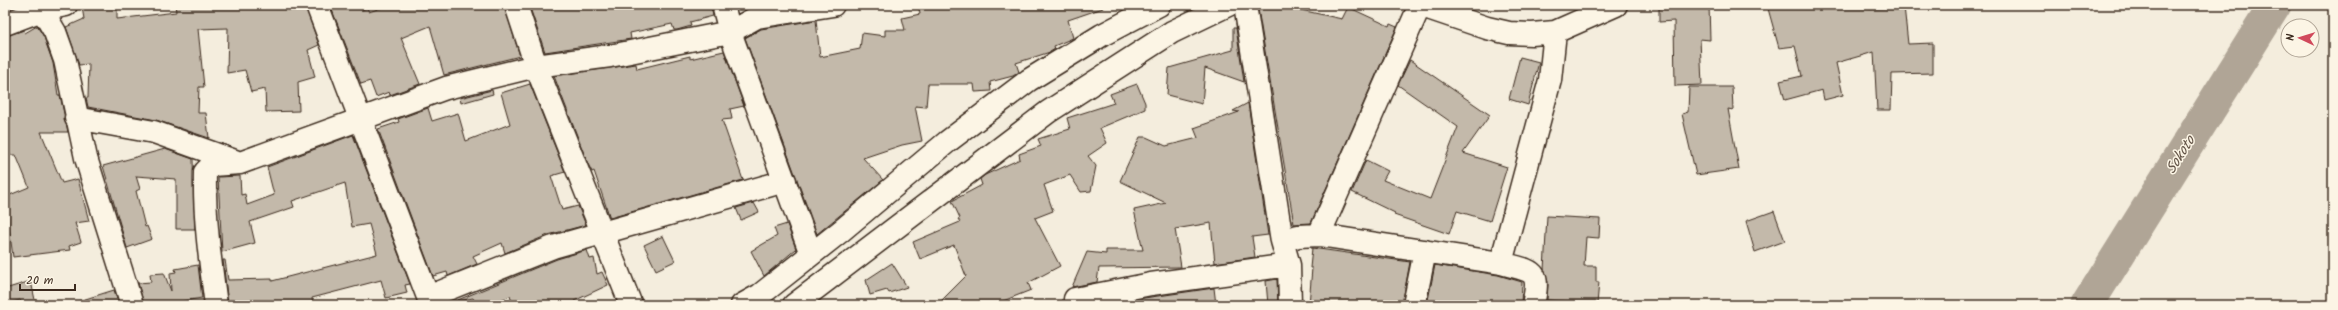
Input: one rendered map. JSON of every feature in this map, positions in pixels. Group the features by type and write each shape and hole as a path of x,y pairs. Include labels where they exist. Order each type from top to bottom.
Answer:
{"street":[{"path":"5,24 41,8 66,5"},
{"path":"317,5 430,301 553,247 785,181"},
{"path":"516,5 536,66 631,305"},
{"path":"723,5 730,32 812,254"},
{"path":"216,305 208,252 204,198 205,172 212,165 240,163 446,88 536,66 610,56 730,32 757,18 833,5"},
{"path":"795,305 1048,112 1172,32 1228,5"},
{"path":"1245,5 1282,241 1289,265 1290,305"},
{"path":"1319,235 1419,5 1487,28 1509,33 1532,34 1555,32 1605,8"},
{"path":"742,305 760,295 947,142 1029,80 1102,35 1152,7"},
{"path":"41,8 55,32 65,60 76,118 94,188 132,305"},
{"path":"1501,263 1550,80 1555,32"},
{"path":"76,118 154,132 240,163"},
{"path":"1282,241 1298,236 1319,235 1501,263 1530,271 1536,277 1537,285 1533,305"},
{"path":"1414,305 1425,251"},
{"path":"1075,299 1151,284 1289,265"}],"building":[{"path":"117,5 117,19 176,12 175,5 305,5 319,45 308,50 315,77 298,82 299,111 266,112 265,89 251,92 245,70 227,73 228,28 198,29 204,87 199,87 198,113 206,113 209,138 156,120 88,107 86,98 88,98 89,64 79,65 66,27 84,19 82,7"},
{"path":"330,5 360,5 362,10 367,8 369,12 389,5 504,5 520,56 444,75 430,26 401,38 420,84 390,95 389,92 376,97 370,81 361,84"},
{"path":"529,5 711,5 713,16 690,22 691,26 677,30 674,30 672,24 630,33 631,39 545,52"},
{"path":"918,5 1103,5 1103,8 1068,20 1073,38 1054,46 1055,49 1050,52 1016,63 1019,72 1013,76 990,82 991,91 975,92 974,84 928,84 926,107 915,106 922,141 902,145 863,158 883,180 817,234 745,38 761,29 816,20 820,57 860,49 862,33 885,36 885,30 905,30 902,18 920,14"},
{"path":"1659,5 1709,5 1710,40 1700,39 1702,85 1675,86 1674,21 1659,22"},
{"path":"1767,5 1868,5 1869,9 1904,6 1908,44 1933,43 1933,73 1892,74 1891,110 1877,110 1874,52 1836,63 1843,95 1824,100 1822,90 1785,100 1780,81 1802,76 1795,46 1779,48"},
{"path":"1287,7 1342,19 1348,7 1389,26 1390,24 1397,27 1311,223 1294,224 1258,9"},
{"path":"37,26 44,37 53,63 58,95 60,95 68,132 41,132 62,183 78,179 89,221 75,223 81,242 69,246 70,250 13,257 5,197 29,187 16,155 5,155 5,36 24,30 25,33"},
{"path":"1233,28 1236,28 1244,82 1205,68 1202,104 1167,95 1169,68 1233,50"},
{"path":"724,51 744,106 730,109 732,119 722,120 743,180 610,218 594,171 592,172 588,164 554,76 636,64 637,69 690,56 690,59"},
{"path":"1520,57 1539,62 1528,105 1509,99"},
{"path":"1410,60 1490,115 1463,153 1507,167 1490,221 1457,211 1449,234 1394,215 1395,213 1352,192 1366,160 1388,171 1383,180 1430,199 1458,127 1398,85"},
{"path":"530,84 565,172 551,176 562,210 578,206 586,225 548,235 505,253 502,243 473,256 477,264 448,276 447,272 433,276 378,129 399,122 398,119 428,108 432,121 458,113 466,141 510,124 501,93"},
{"path":"1137,84 1145,103 1145,109 1100,128 1107,143 1088,156 1096,166 1091,191 1081,192 1070,175 1044,185 1053,211 1035,218 1060,266 1028,283 1031,290 993,305 937,305 966,276 954,245 920,259 913,242 960,222 958,219 960,218 952,201 982,185 980,179 985,175 1020,159 1019,154 1041,146 1038,139 1070,129 1067,118 1114,103 1110,94"},
{"path":"1689,87 1732,87 1733,110 1728,109 1739,169 1696,175 1682,114 1688,112"},
{"path":"492,90 493,94 461,103 460,98"},
{"path":"1248,103 1268,235 1252,237 1255,257 1215,263 1211,223 1175,229 1181,267 1099,268 1097,282 1072,287 1087,252 1106,254 1106,250 1143,250 1134,210 1166,203 1120,181 1140,137 1146,137 1166,146 1198,138 1194,128 1239,112 1233,111"},
{"path":"353,135 410,284 405,285 407,293 386,298 381,280 312,298 313,305 228,305 223,260 225,260 228,280 272,279 272,281 377,254 369,224 352,227 345,183 292,201 294,207 250,222 255,243 222,252 218,177 240,176 241,195 245,194 247,205 274,195 267,167"},
{"path":"165,149 193,159 195,229 176,229 176,179 136,176 140,189 136,191 145,227 147,226 152,239 127,248 103,166"},
{"path":"754,203 759,212 741,220 736,208"},
{"path":"1774,211 1785,241 1755,252 1746,221"},
{"path":"1547,216 1600,219 1599,238 1586,237 1584,266 1596,266 1596,282 1599,282 1597,304 1547,300 1548,282 1544,270"},
{"path":"787,224 796,249 764,276 751,251 777,236 774,228"},
{"path":"663,236 675,261 656,270 644,245"},
{"path":"1312,248 1410,262 1402,305 1309,305"},
{"path":"587,250 590,259 594,258 597,274 602,272 608,285 574,301 575,305 513,305 510,296 489,305 476,305 473,298 453,302 557,259"},
{"path":"892,263 907,287 889,293 887,290 870,295 866,280"},
{"path":"198,265 202,298 184,301 175,305 144,305 138,283 151,282 150,274 164,273 171,291 170,273 176,272 175,269"},
{"path":"1435,265 1498,275 1522,282 1521,305 1427,305"},
{"path":"1277,279 1278,305 1268,305 1266,281"},
{"path":"31,281 36,305 24,305 20,300 5,304 5,289"},
{"path":"1214,288 1216,305 1138,305 1137,299"},
{"path":"114,290 119,305 77,305 76,302"}],"waterway":[{"name":"Sokoto","path":"2087,305 2275,5"}]}
